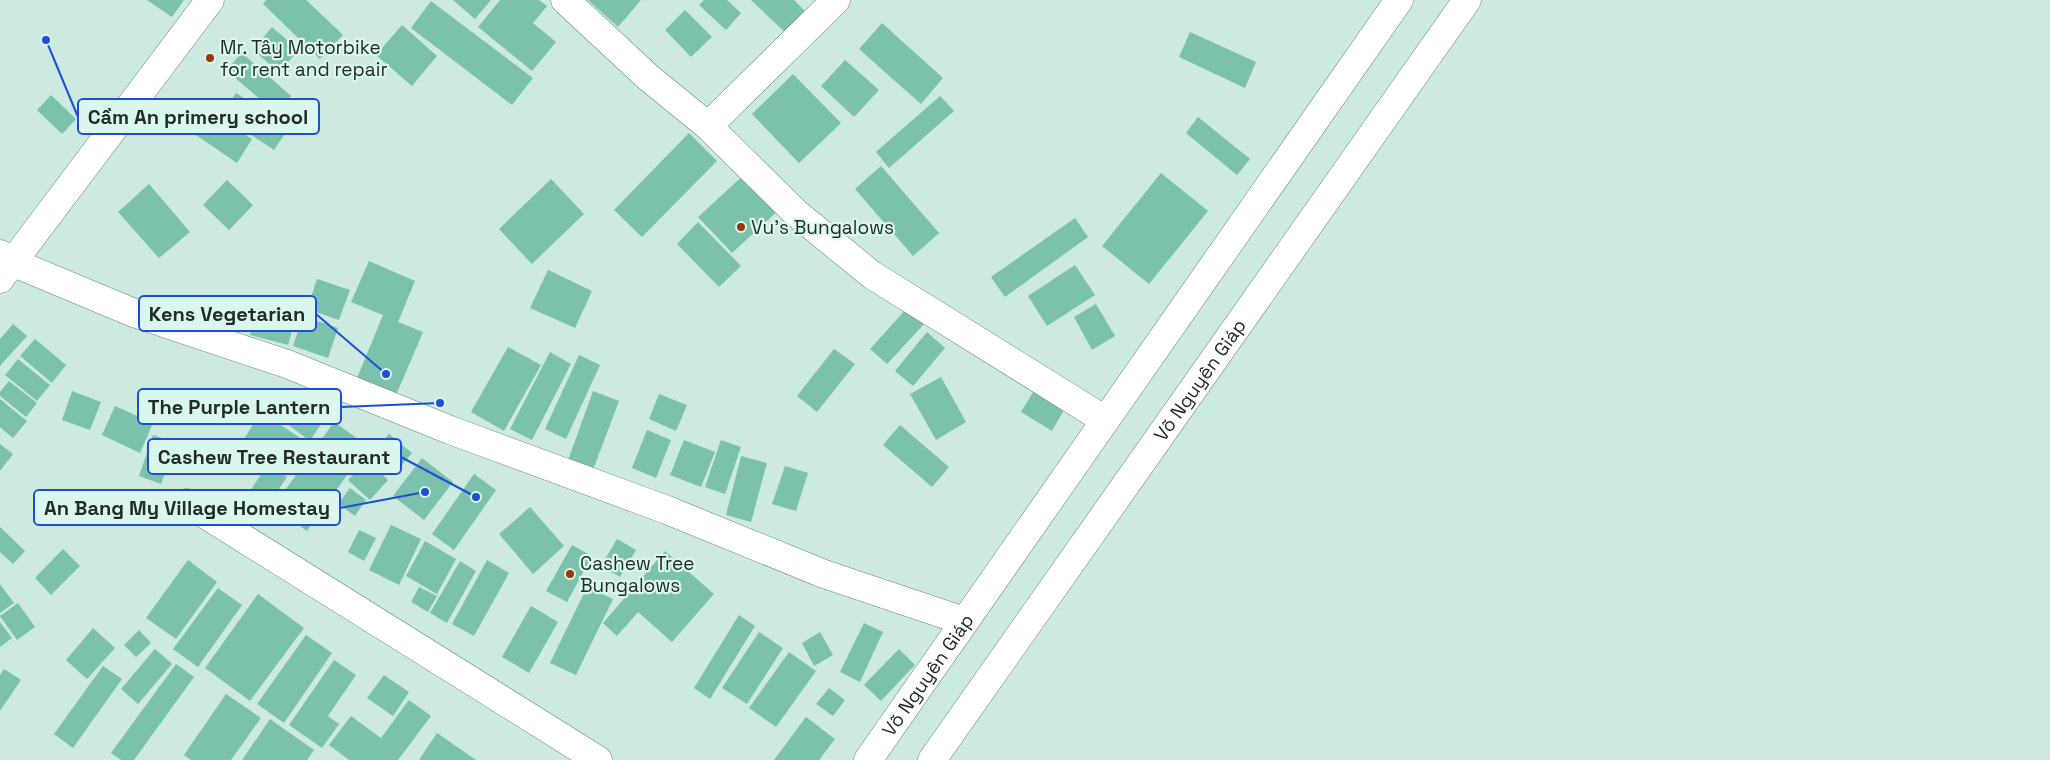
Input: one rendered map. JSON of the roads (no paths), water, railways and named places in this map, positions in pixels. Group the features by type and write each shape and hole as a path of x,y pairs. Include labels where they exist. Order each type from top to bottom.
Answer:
{"street":[{"path":"210,0 4,265 134,313 288,364 450,430 668,510 824,574 964,621"},
{"path":"565,0 649,78 708,126 796,213 872,275 1105,420"},
{"path":"708,126 836,0"},
{"name":"Võ Nguyên Giáp","path":"868,760 1398,0"},
{"name":"Võ Nguyên Giáp","path":"932,760 1467,0"},
{"path":"187,503 598,760"}],"place":[{"name":"Cầm An primery school","path":"46,40"},
{"name":"Mr. Tây Motorbike for rent and repair","path":"210,58"},
{"name":"Vu's Bungalows","path":"741,227"},
{"name":"Kens Vegetarian","path":"386,374"},
{"name":"The Purple Lantern","path":"440,403"},
{"name":"An Bang My Village Homestay","path":"425,492"},
{"name":"Cashew Tree Restaurant","path":"476,497"},
{"name":"Cashew Tree Bungalows","path":"570,574"}]}
